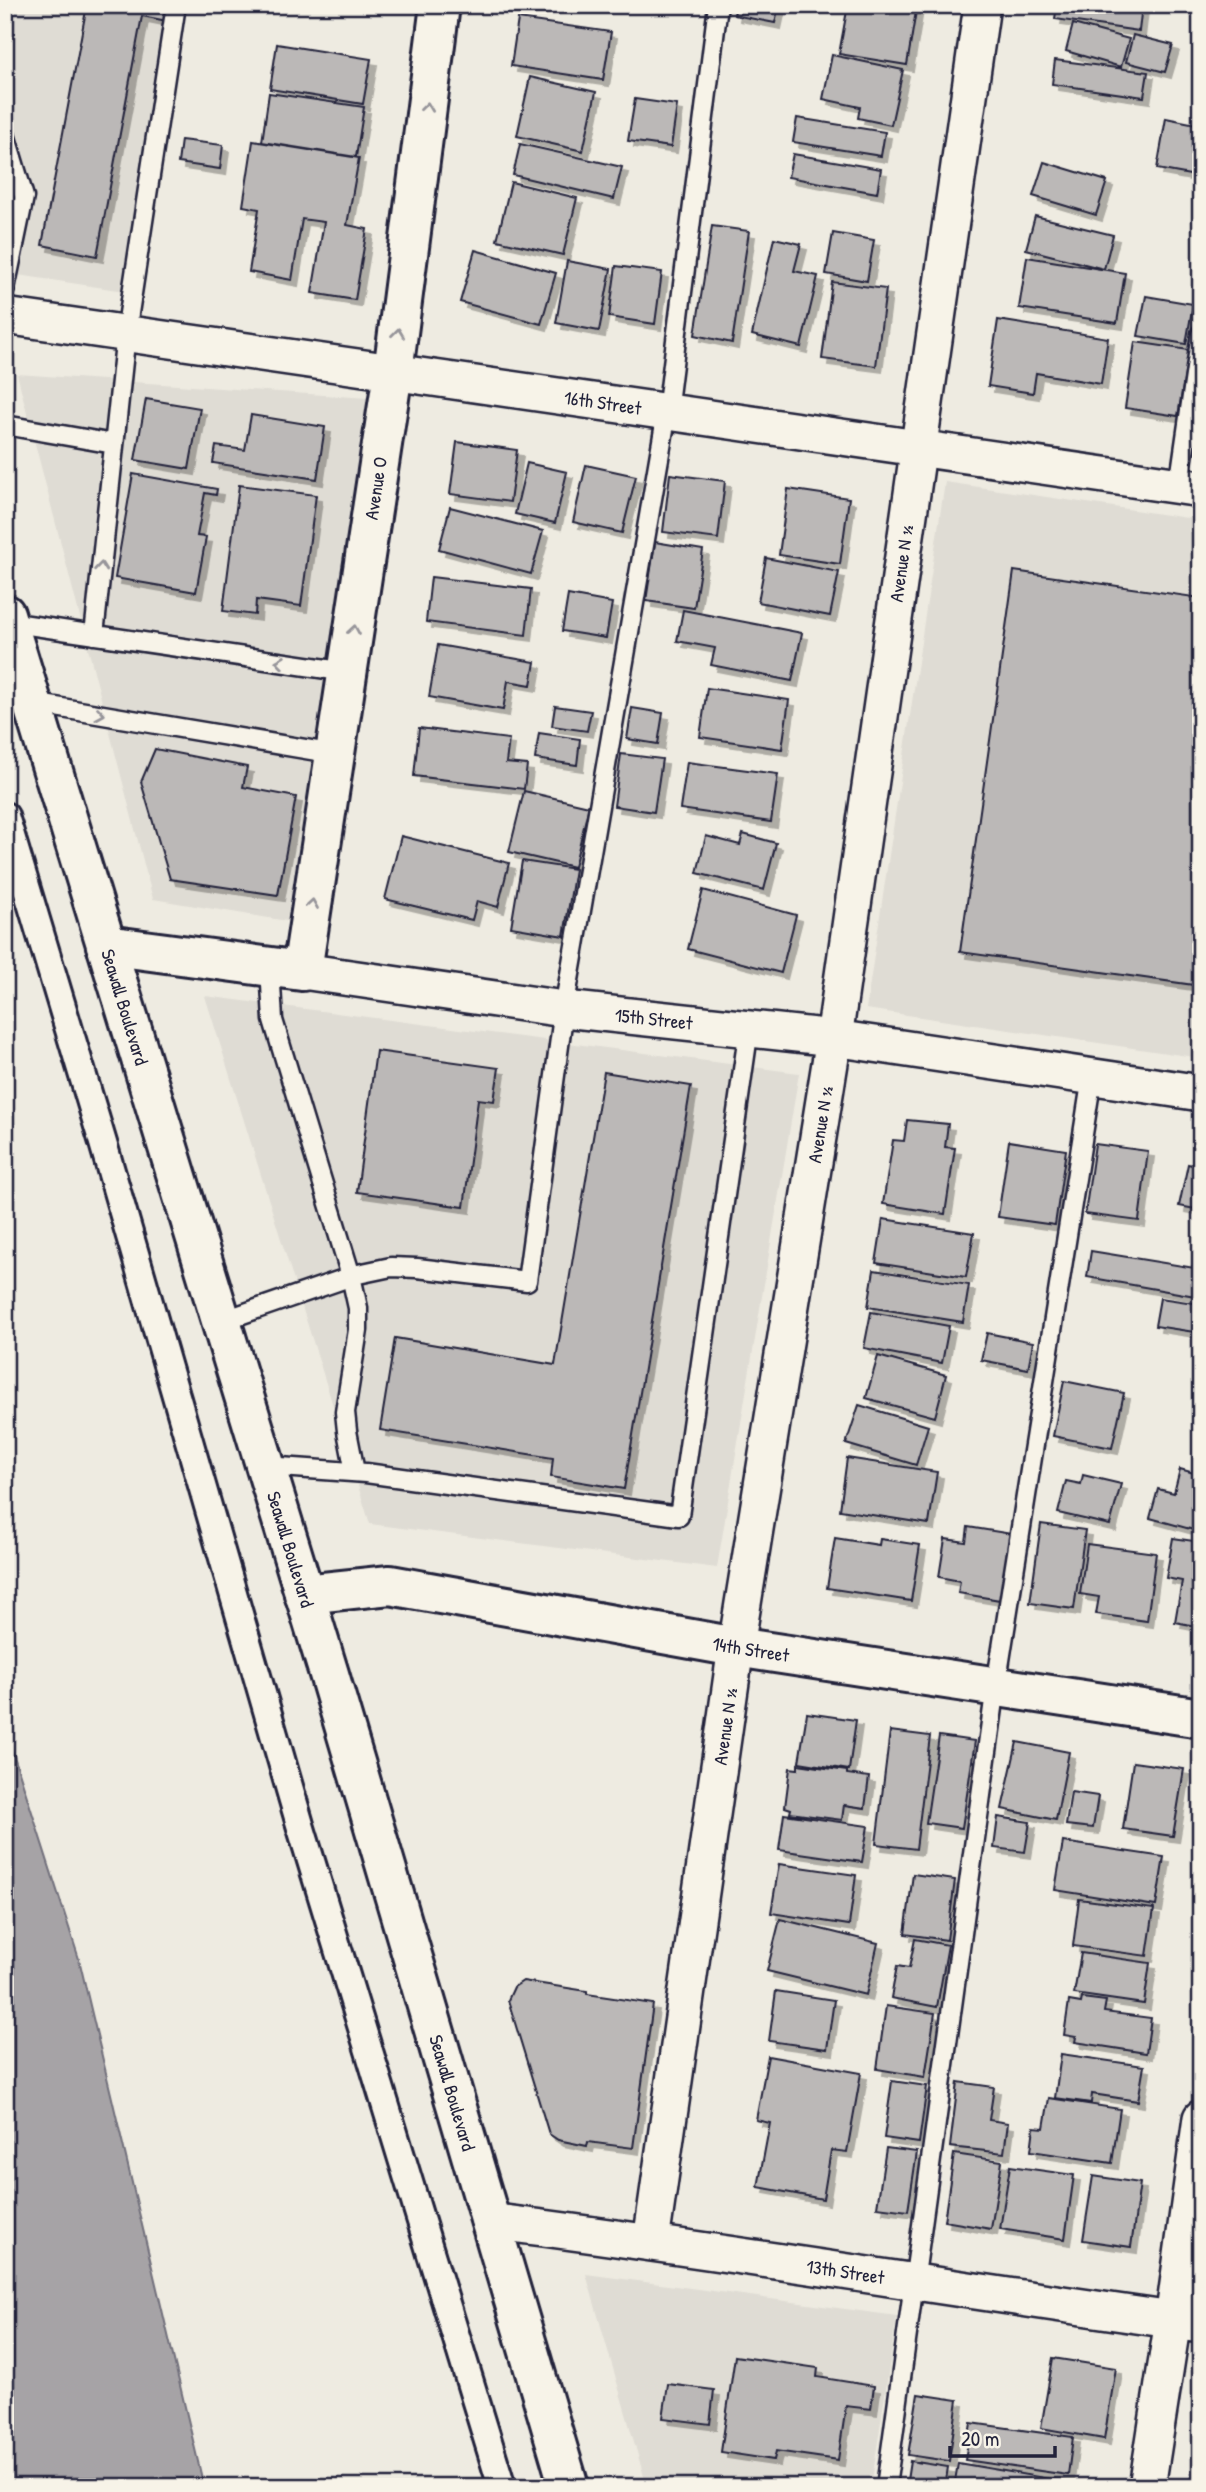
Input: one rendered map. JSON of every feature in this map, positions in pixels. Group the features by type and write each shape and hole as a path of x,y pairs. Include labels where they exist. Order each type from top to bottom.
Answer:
{"main road":[{"name":"Avenue O","path":"286,969 335,754 393,372 440,5"},
{"name":"Seawall Boulevard","path":"6,618 266,1466 569,2487"},
{"name":"15th Street","path":"106,945 286,969"},
{"name":"14th Street","path":"304,1594 390,1585 736,1647 1201,1718"}],"street":[{"name":"Avenue N ½","path":"651,2242 736,1647 834,1038 982,5"},
{"name":"16th Street","path":"5,316 1190,487"},
{"path":"5,816 107,1156 301,1828 502,2487"},
{"name":"15th Street","path":"286,969 564,1009 834,1038 1201,1093"},
{"path":"1147,2487 1187,2322 1201,2118"},
{"name":"13th Street","path":"489,2221 651,2242 916,2284 1187,2322"}],"lane":[{"path":"94,635 126,333 176,5"},
{"path":"222,1321 351,1276 391,1267 527,1281 564,1009 667,412 718,5"},
{"path":"5,134 24,197 5,289"},
{"path":"1190,487 1201,334"},
{"path":"5,425 114,444"},
{"path":"6,618 94,635 347,672"},
{"path":"32,703 335,754"},
{"path":"286,969 273,1020 351,1276 358,1308 358,1330 345,1412 346,1431 355,1472"},
{"path":"266,1466 355,1472 679,1516 749,1028"},
{"path":"886,2487 916,2284 996,1686 1091,1077"}],"shaded area":[{"path":"5,5 173,5 144,294 5,273"},
{"path":"17,374 368,398 287,921 153,899"},
{"path":"945,482 1201,520 1201,1058 866,1009"},
{"path":"205,996 799,1073 717,1568 370,1524"},
{"path":"5,1728 79,1959 204,2487 5,2487"},
{"path":"586,2274 897,2316 871,2487 647,2487"}],"building":[{"path":"87,5 170,5 167,21 142,16 97,256 42,245"},
{"path":"736,5 779,5 775,23 734,15"},
{"path":"848,5 917,5 907,65 839,54"},
{"path":"1057,5 1142,5 1139,31 1055,19"},
{"path":"518,19 611,32 603,80 511,66"},
{"path":"1073,24 1129,39 1121,67 1066,51"},
{"path":"1133,35 1173,45 1165,72 1126,62"},
{"path":"277,44 371,59 363,104 270,89"},
{"path":"832,55 903,70 891,125 858,118 860,107 823,99"},
{"path":"1055,60 1148,72 1144,97 1052,84"},
{"path":"530,77 596,92 583,151 517,136"},
{"path":"269,93 364,107 356,157 262,142"},
{"path":"635,99 677,105 671,147 628,141"},
{"path":"797,118 885,132 881,156 793,142"},
{"path":"1166,118 1201,125 1201,177 1157,169"},
{"path":"181,140 223,145 220,169 178,163"},
{"path":"253,141 359,158 347,225 367,229 355,300 312,293 324,222 302,219 292,280 249,272 259,209 243,206"},
{"path":"520,144 622,167 614,199 513,175"},
{"path":"793,154 881,169 877,193 788,177"},
{"path":"1044,162 1107,181 1096,215 1033,196"},
{"path":"511,182 577,198 563,255 497,240"},
{"path":"1035,216 1113,235 1104,269 1026,249"},
{"path":"712,226 749,231 732,343 695,335"},
{"path":"833,233 874,240 867,281 826,274"},
{"path":"774,238 801,244 794,271 818,276 801,347 752,335"},
{"path":"475,250 556,273 541,324 460,302"},
{"path":"1027,257 1125,273 1117,323 1019,308"},
{"path":"567,261 611,269 599,331 556,323"},
{"path":"616,266 662,272 655,324 609,317"},
{"path":"832,282 886,289 876,366 822,359"},
{"path":"1146,296 1193,304 1186,344 1138,336"},
{"path":"998,320 1108,338 1101,384 1036,373 1033,393 988,386"},
{"path":"1135,342 1189,350 1178,416 1125,408"},
{"path":"146,399 200,408 189,469 135,460"},
{"path":"251,415 325,427 317,479 213,463 216,446 245,450"},
{"path":"457,442 517,450 510,502 450,494"},
{"path":"527,463 567,472 555,523 515,514"},
{"path":"586,465 636,476 622,533 573,522"},
{"path":"133,474 217,489 216,495 205,493 197,536 206,537 196,592 115,578"},
{"path":"670,474 725,481 718,539 663,532"},
{"path":"239,485 316,495 301,606 256,600 255,615 223,611"},
{"path":"788,489 849,498 840,564 779,555"},
{"path":"450,507 543,531 531,574 439,549"},
{"path":"655,542 703,550 694,608 646,601"},
{"path":"766,558 839,572 830,616 758,602"},
{"path":"1014,571 1201,598 1201,986 960,952"},
{"path":"431,577 531,589 526,635 426,622"},
{"path":"568,595 612,603 606,638 562,631"},
{"path":"683,610 802,633 792,681 711,665 715,648 677,641"},
{"path":"438,645 535,662 531,685 508,681 503,710 429,697"},
{"path":"707,688 789,700 782,749 700,737"},
{"path":"555,706 591,711 587,731 552,726"},
{"path":"632,708 663,713 658,744 627,739"},
{"path":"419,728 509,739 506,763 527,765 524,789 414,776"},
{"path":"539,733 580,739 577,765 535,759"},
{"path":"155,749 247,767 243,787 296,797 278,895 170,879 141,782"},
{"path":"621,754 662,759 654,812 614,806"},
{"path":"687,762 778,774 771,822 680,809"},
{"path":"524,791 589,806 574,867 509,852"},
{"path":"743,834 776,843 764,890 697,873 706,836 740,845"},
{"path":"401,836 509,863 498,907 477,901 472,920 385,899"},
{"path":"522,861 575,869 564,936 511,927"},
{"path":"703,890 796,915 781,973 688,949"},
{"path":"376,1051 499,1068 494,1101 478,1099 464,1207 357,1192"},
{"path":"604,1072 691,1086 624,1489 551,1477 553,1458 380,1430 395,1338 555,1365"},
{"path":"907,1120 948,1124 945,1147 955,1148 945,1214 883,1204 893,1140 904,1141"},
{"path":"1009,1141 1066,1150 1055,1225 998,1217"},
{"path":"1095,1144 1148,1151 1139,1221 1085,1214"},
{"path":"1188,1164 1201,1167 1201,1210 1179,1206"},
{"path":"883,1219 974,1233 966,1277 876,1263"},
{"path":"1091,1251 1201,1269 1201,1297 1087,1277"},
{"path":"874,1270 969,1285 963,1322 868,1307"},
{"path":"1160,1298 1201,1304 1201,1333 1155,1326"},
{"path":"871,1312 949,1326 942,1363 864,1348"},
{"path":"987,1333 1033,1342 1028,1369 981,1360"},
{"path":"878,1356 946,1375 935,1417 866,1398"},
{"path":"1064,1381 1124,1393 1112,1448 1053,1436"},
{"path":"859,1405 928,1426 916,1465 846,1444"},
{"path":"847,1458 937,1472 929,1524 840,1510"},
{"path":"1180,1469 1201,1475 1201,1532 1150,1518 1158,1489 1174,1493"},
{"path":"1083,1475 1121,1484 1110,1525 1058,1513 1066,1481 1081,1484"},
{"path":"1041,1524 1085,1530 1074,1609 1030,1603"},
{"path":"968,1527 1012,1534 1000,1600 958,1593 960,1581 939,1577 945,1539 966,1542"},
{"path":"835,1538 879,1545 880,1539 920,1545 911,1601 827,1588"},
{"path":"1173,1538 1201,1542 1201,1627 1175,1622 1182,1581 1166,1578"},
{"path":"1087,1544 1156,1553 1147,1621 1096,1614 1099,1597 1080,1594"},
{"path":"807,1713 856,1720 849,1770 799,1762"},
{"path":"890,1731 930,1736 916,1849 876,1844"},
{"path":"939,1736 975,1741 962,1828 926,1823"},
{"path":"1017,1742 1069,1752 1056,1820 1002,1809"},
{"path":"1133,1762 1184,1769 1173,1836 1123,1829"},
{"path":"798,1764 869,1777 865,1808 844,1805 842,1820 790,1813 791,1809 785,1807 790,1768 798,1769"},
{"path":"1071,1792 1098,1796 1093,1828 1066,1825"},
{"path":"784,1814 868,1826 862,1862 779,1850"},
{"path":"998,1817 1030,1822 1025,1852 994,1848"},
{"path":"1063,1842 1164,1857 1156,1906 1055,1890"},
{"path":"779,1864 856,1875 849,1925 771,1913"},
{"path":"913,1874 955,1880 947,1940 905,1934"},
{"path":"1079,1899 1154,1909 1147,1956 1073,1946"},
{"path":"780,1919 878,1943 866,1995 767,1971"},
{"path":"915,1939 948,1945 937,2007 891,1998 897,1966 909,1968"},
{"path":"1081,1953 1150,1963 1144,2004 1074,1994"},
{"path":"523,1981 653,2004 633,2148 588,2142 587,2146 558,2140 549,2134 508,2000 514,1987"},
{"path":"776,1991 834,2000 827,2049 769,2041"},
{"path":"1082,1998 1106,2001 1104,2012 1151,2018 1146,2053 1075,2042 1076,2037 1064,2035 1069,2001 1081,2003"},
{"path":"886,2006 935,2013 925,2077 877,2069"},
{"path":"1061,2054 1144,2066 1138,2101 1092,2094 1091,2103 1055,2098"},
{"path":"768,2056 861,2073 847,2152 831,2150 823,2199 758,2187 770,2123 756,2120"},
{"path":"892,2081 927,2086 919,2143 884,2138"},
{"path":"958,2082 994,2087 989,2120 1008,2123 1004,2153 950,2147"},
{"path":"1049,2098 1120,2109 1112,2163 1031,2151 1034,2127 1044,2128"},
{"path":"886,2148 917,2152 908,2211 877,2207"},
{"path":"954,2154 1002,2161 991,2229 944,2221"},
{"path":"1010,2166 1074,2175 1065,2239 1000,2229"},
{"path":"1093,2176 1140,2183 1131,2247 1083,2240"},
{"path":"735,2356 818,2368 817,2377 874,2386 871,2409 846,2406 838,2460 776,2451 774,2460 721,2452"},
{"path":"1053,2358 1116,2368 1104,2439 1041,2428"},
{"path":"668,2384 714,2390 710,2424 663,2418"},
{"path":"918,2394 958,2400 949,2461 908,2455"},
{"path":"971,2423 1073,2437 1068,2475 965,2460"},
{"path":"910,2461 948,2467 945,2487 906,2487"},
{"path":"958,2463 1067,2482 1066,2487 954,2487"}]}
